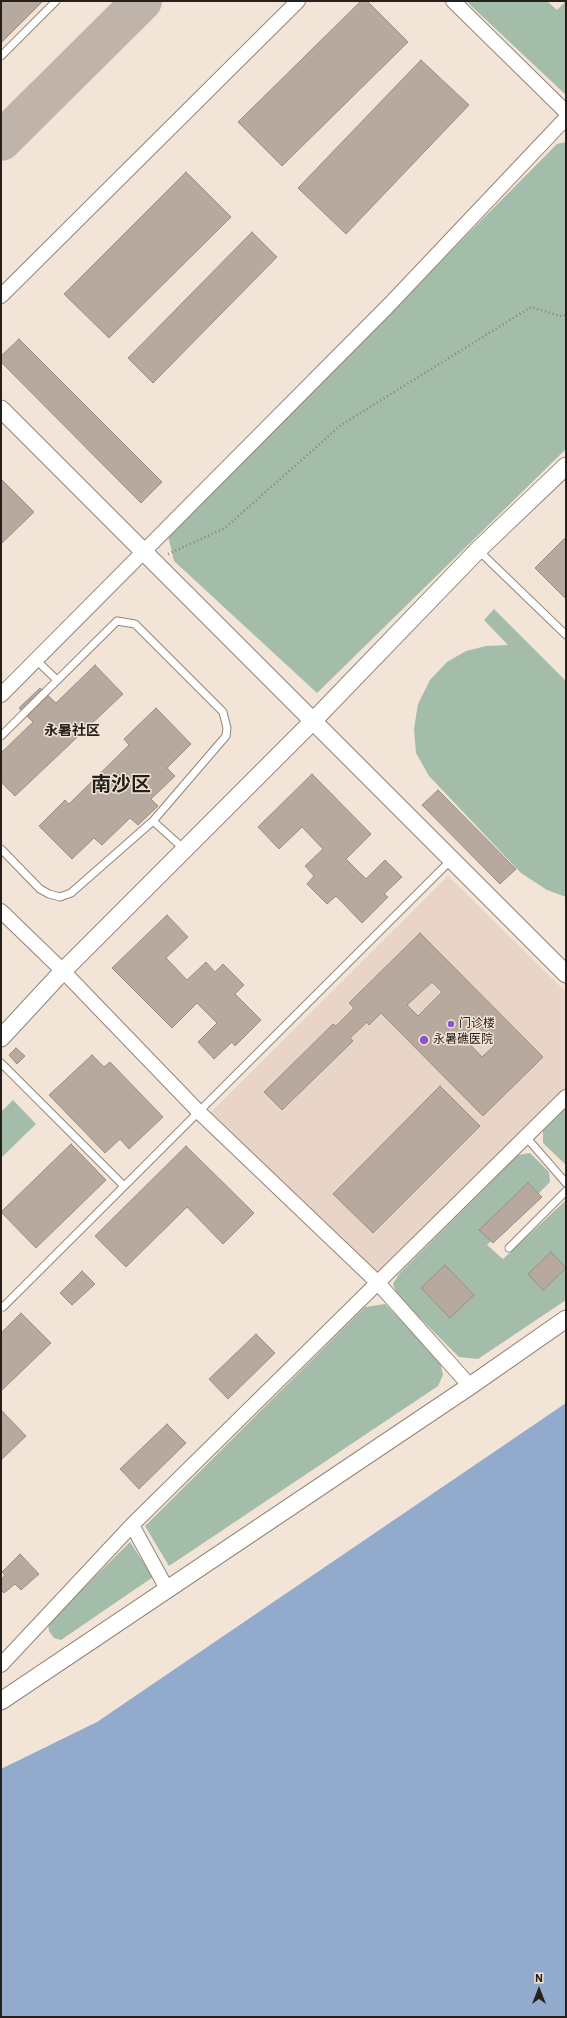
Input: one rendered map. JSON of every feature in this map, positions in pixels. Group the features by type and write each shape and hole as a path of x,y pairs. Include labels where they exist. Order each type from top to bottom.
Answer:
{"street":[{"path":"1,296 298,1"},
{"path":"452,1 566,112"},
{"path":"1,695 36,660 148,556 566,118"},
{"path":"1,409 314,720 451,860 566,974"},
{"path":"1,1038 63,971 314,720 478,550 566,466"},
{"path":"1,911 63,971 199,1112 378,1283 470,1386"},
{"path":"1,1665 132,1525 566,1097"},
{"path":"1,1701 470,1386 566,1319"},
{"path":"132,1525 167,1589"}],"lane":[{"path":"1,56 56,1"},
{"path":"478,550 566,635"},
{"path":"1,736 116,621 135,624 223,712 227,721 226,736 153,821 71,892 60,897 49,894 40,889 1,849"},
{"path":"36,660 57,680"},
{"path":"1,724 7,730"},
{"path":"153,821 184,849"},
{"path":"3,1307 451,860"},
{"path":"1,1063 124,1186"},
{"path":"526,1137 566,1183"},
{"path":"509,1248 566,1191"}],"path":[{"path":"148,556 225,528 341,425 531,307 560,316 566,315"}],"shaded area":[{"name":"永暑礁医院","path":"448,876 566,992 566,1088 376,1277 210,1113"}],"green space":[{"path":"466,1 547,1 557,10 566,1 566,95"},
{"path":"566,142 566,449 317,693 174,561 168,536 557,144"},
{"path":"494,609 566,681 566,897 547,890 521,873 429,776 416,753 414,729 418,704 430,680 447,662 466,651 486,646 508,645 484,620"},
{"path":"13,1100 36,1124 1,1158 1,1112"},
{"path":"566,1108 566,1165 543,1143 543,1131"},
{"path":"530,1153 549,1172 550,1182 487,1245 503,1259 566,1200 566,1300 478,1359 459,1357 397,1295 393,1284 399,1274 518,1155"},
{"path":"385,1304 440,1360 443,1375 438,1386 169,1566 145,1526 365,1307"},
{"path":"130,1542 153,1577 61,1640 54,1638 49,1631 48,1623"}],"water":[{"path":"566,1403 566,2017 1,2017 1,1769 97,1722"}],"building":[{"path":"1,1 43,1 1,43"},
{"path":"361,1 367,1 408,42 282,166 238,122"},
{"path":"421,60 469,105 346,234 298,188"},
{"path":"186,172 231,217 109,338 64,294"},
{"path":"252,232 277,257 153,383 128,358"},
{"path":"19,339 162,482 141,503 1,362 1,356"},
{"path":"1,479 34,512 1,544"},
{"path":"566,537 566,599 535,568"},
{"path":"95,665 123,694 15,796 1,782 1,753 33,722 19,708 40,688 56,703"},
{"path":"156,708 191,744 167,768 175,776 151,799 158,806 138,825 130,818 102,845 94,838 72,859 39,826 65,800 69,804 129,745 124,739"},
{"path":"312,774 371,834 346,859 366,879 385,860 402,877 384,894 388,897 362,923 336,896 327,904 307,884 314,876 305,866 323,849 302,827 279,849 258,827"},
{"path":"438,790 516,869 500,884 422,805"},
{"path":"167,915 188,937 166,958 187,980 206,962 215,972 223,964 244,985 235,994 261,1020 235,1046 232,1042 214,1059 198,1042 217,1023 197,1003 172,1028 112,968"},
{"name":"门诊楼","path":"420,933 543,1057 483,1116 381,1013 369,1025 367,1022 350,1038 353,1041 282,1110 264,1092 333,1024 336,1026 354,1008 349,1003","holes":["432,982 442,992 418,1016 407,1005","476,1025 495,1045 482,1057 463,1037"]},
{"path":"16,1048 25,1056 17,1064 9,1055"},
{"path":"92,1055 104,1067 110,1062 163,1117 129,1149 120,1139 105,1153 49,1095"},
{"path":"440,1086 480,1126 373,1233 333,1194"},
{"path":"71,1144 106,1180 36,1248 1,1212"},
{"path":"186,1146 254,1213 223,1244 187,1207 126,1267 95,1236"},
{"path":"528,1183 542,1197 493,1243 479,1230"},
{"path":"551,1252 566,1268 543,1290 528,1274"},
{"path":"445,1265 474,1295 450,1318 421,1288"},
{"path":"82,1271 95,1284 72,1305 60,1293"},
{"path":"21,1313 51,1343 1,1391 1,1333"},
{"path":"256,1334 275,1353 228,1399 209,1379"},
{"path":"1,1410 26,1436 1,1460"},
{"path":"167,1424 186,1443 139,1489 120,1469"},
{"path":"20,1554 39,1574 21,1590 15,1584 4,1593 1,1590 1,1580 5,1575 2,1572"}],"taxiway":[{"path":"1,141 142,1"}],"place":[{"name":"门诊楼","path":"451,1024"},
{"name":"永暑礁医院","path":"424,1040"}],"district":[{"name":"永暑社区","path":"72,731"},
{"name":"南沙区","path":"121,785"}]}
